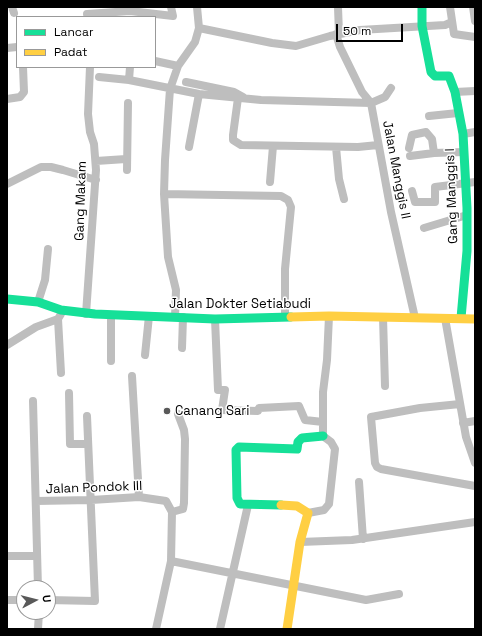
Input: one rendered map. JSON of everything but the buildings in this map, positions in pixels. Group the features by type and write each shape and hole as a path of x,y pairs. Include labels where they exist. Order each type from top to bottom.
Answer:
{"street":[{"path":"87,13 131,12 174,16 171,7"},
{"path":"182,348 176,290 168,257 164,194 170,89 178,66 195,42 199,28 197,7"},
{"name":"Jalan Manggis II","path":"338,7 337,34 340,47 362,92 371,103 391,212 415,318"},
{"path":"422,7 422,26"},
{"path":"450,7 454,34 475,37"},
{"path":"473,7 475,22"},
{"path":"199,28 272,43 296,46 337,34 360,30 445,25 452,22"},
{"name":"Gang Manggis I","path":"422,26 431,72 437,77 448,76 455,92 463,134 464,152 471,183 467,215 462,318"},
{"path":"156,61 178,66"},
{"path":"7,99 20,97 24,92 23,68"},
{"name":"Gang Makam","path":"86,314 96,180 96,161 88,114 90,68"},
{"path":"129,80 130,68"},
{"path":"99,77 129,80 199,94 242,99 371,103 385,97 391,88"},
{"path":"186,82 234,92 242,99"},
{"path":"455,92 475,91"},
{"path":"189,147 199,94"},
{"path":"242,99 234,120 233,140 241,145 336,147 378,145"},
{"path":"126,170 128,102"},
{"path":"429,116 458,113"},
{"path":"409,148 412,135 426,132 432,139 434,153"},
{"path":"463,134 475,132"},
{"path":"270,182 273,146"},
{"path":"336,147 339,179 344,199"},
{"path":"410,156 434,153 464,152"},
{"path":"96,161 126,160"},
{"path":"7,184 41,167 51,167 96,180"},
{"path":"412,191 415,202 435,202 435,187 471,183"},
{"path":"164,194 281,196 288,200 291,207 286,264 285,317"},
{"path":"424,228 467,215"},
{"path":"38,302 45,280 48,249"},
{"name":"Jalan Dokter Setiabudi","path":"7,299 38,302 60,314 215,319 329,316 475,319"},
{"path":"7,345 60,314 61,373"},
{"path":"111,315 111,361"},
{"path":"145,355 149,316"},
{"path":"323,436 323,392 327,360 329,316"},
{"path":"383,317 386,386"},
{"path":"445,318 463,423 475,463"},
{"path":"215,319 218,390 225,390 222,410 258,411 259,408 299,406 305,420 323,422"},
{"path":"132,376 139,497"},
{"path":"69,394 70,444 88,444"},
{"path":"33,401 38,580"},
{"path":"460,404 420,408 371,417 375,463 377,467 381,469 475,486"},
{"path":"156,629 171,561 172,512 180,511 184,506 185,439 184,430 178,414"},
{"path":"56,600 95,601 87,416"},
{"path":"463,423 475,420"},
{"path":"323,436 331,442 335,449 330,504 324,510 308,513 297,506 240,504 237,498 237,448 297,449 298,442 302,438 323,436"},
{"path":"359,482 363,539"},
{"name":"Jalan Pondok III","path":"36,501 139,497 166,501 172,512"},
{"path":"220,629 234,573 248,505"},
{"path":"287,629 300,542 308,513"},
{"path":"300,542 363,539 475,522"},
{"path":"7,556 37,556"},
{"path":"171,561 366,600 399,594"}],"traffic: fast":[{"path":"422,7 422,26 431,72 435,76 449,76 455,92 463,134 467,208 467,251 461,318"},
{"path":"7,299 38,302 61,310 95,314 215,319 291,317"},
{"path":"281,505 240,504 237,498 236,450 239,447 297,449 298,442 302,438 323,436"}],"traffic: slow":[{"path":"291,317 329,316 475,319"},
{"path":"281,505 297,506 308,513 300,542 287,629"}],"place":[{"name":"Canang Sari","path":"167,411"}]}
